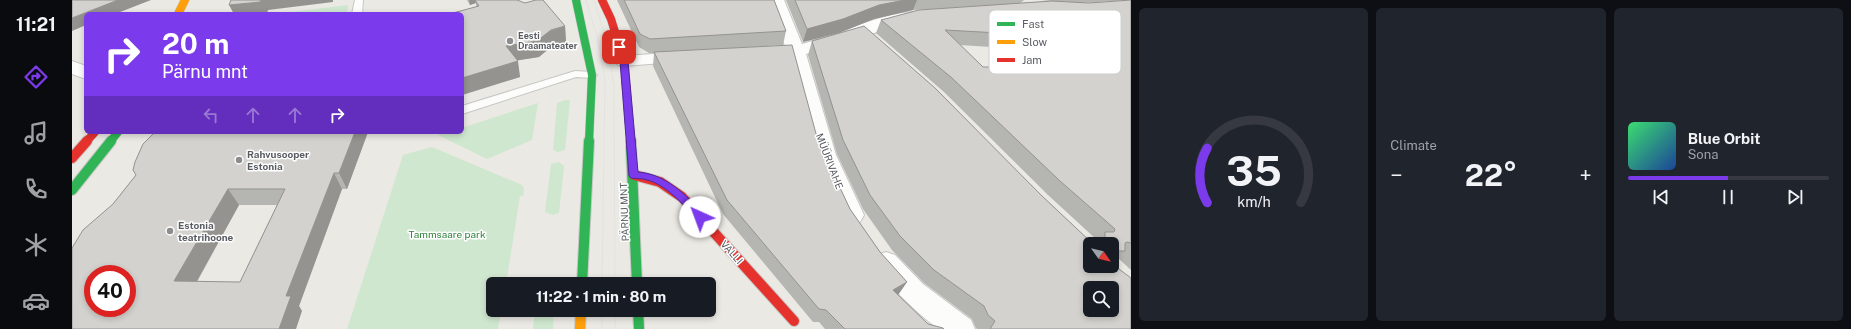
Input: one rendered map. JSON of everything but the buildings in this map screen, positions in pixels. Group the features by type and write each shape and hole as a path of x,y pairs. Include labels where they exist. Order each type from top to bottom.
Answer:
{"main road":[{"path":"179,12 185,0"},
{"path":"576,0 592,75 582,277"},
{"name":"PÄRNU MNT","path":"602,0 611,19 624,61 634,176 637,277"},
{"path":"72,158 93,134"},
{"path":"72,190 116,134"},
{"name":"VALLI","path":"634,176 648,176 664,183 682,197 798,325"},
{"path":"580,317 580,329"},
{"path":"638,317 639,329"}],"street":[{"name":"MÜÜRIVAHE","path":"778,4 796,51 825,155 852,215 882,258 914,292 962,329"},
{"path":"750,54 796,51 824,44 880,24 929,15"},
{"path":"862,31 880,48"},
{"path":"624,61 696,56"},
{"path":"72,67 84,72"}],"lane":[{"path":"358,12 359,0"},
{"path":"464,109 576,74 592,75"}],"green space":[{"path":"348,5 347,12 291,12"},
{"path":"570,100 565,150 558,152 553,150 557,103"},
{"path":"538,103 532,140 487,159 438,135 464,134 464,127"},
{"name":"Tammsaare park","path":"432,147 522,185 524,188 523,196 520,196 507,277 486,277 486,317 500,317 498,329 347,329 403,155"},
{"path":"559,162 564,166 559,213 553,215 545,212 551,164"},
{"path":"534,317 554,317 553,329 533,329"}],"tram line":[{"path":"586,0 598,40 605,80 602,277"},
{"path":"594,0 607,42 614,86 615,277"},
{"path":"602,317 602,329"},
{"path":"615,317 615,329"}],"traffic: fast":[{"path":"576,0 592,75 582,277"},
{"path":"72,190 116,134"},
{"path":"631,146 637,277"},
{"path":"638,317 639,329"}],"traffic: slow":[{"path":"179,12 185,0"},
{"path":"580,329 581,317"}],"traffic: jam":[{"path":"602,0 611,19 624,61 631,146"},
{"path":"72,158 93,134"},
{"path":"634,175 660,182 682,197 794,321"}],"place":[{"name":"Eesti Draamateater","path":"510,41"},
{"name":"Rahvusooper Estonia","path":"239,160"},
{"name":"Estonia teatrihoone","path":"170,231"}],"route":[{"path":"619,47 624,61 634,176 648,176 664,183 682,197 700,217"}]}
